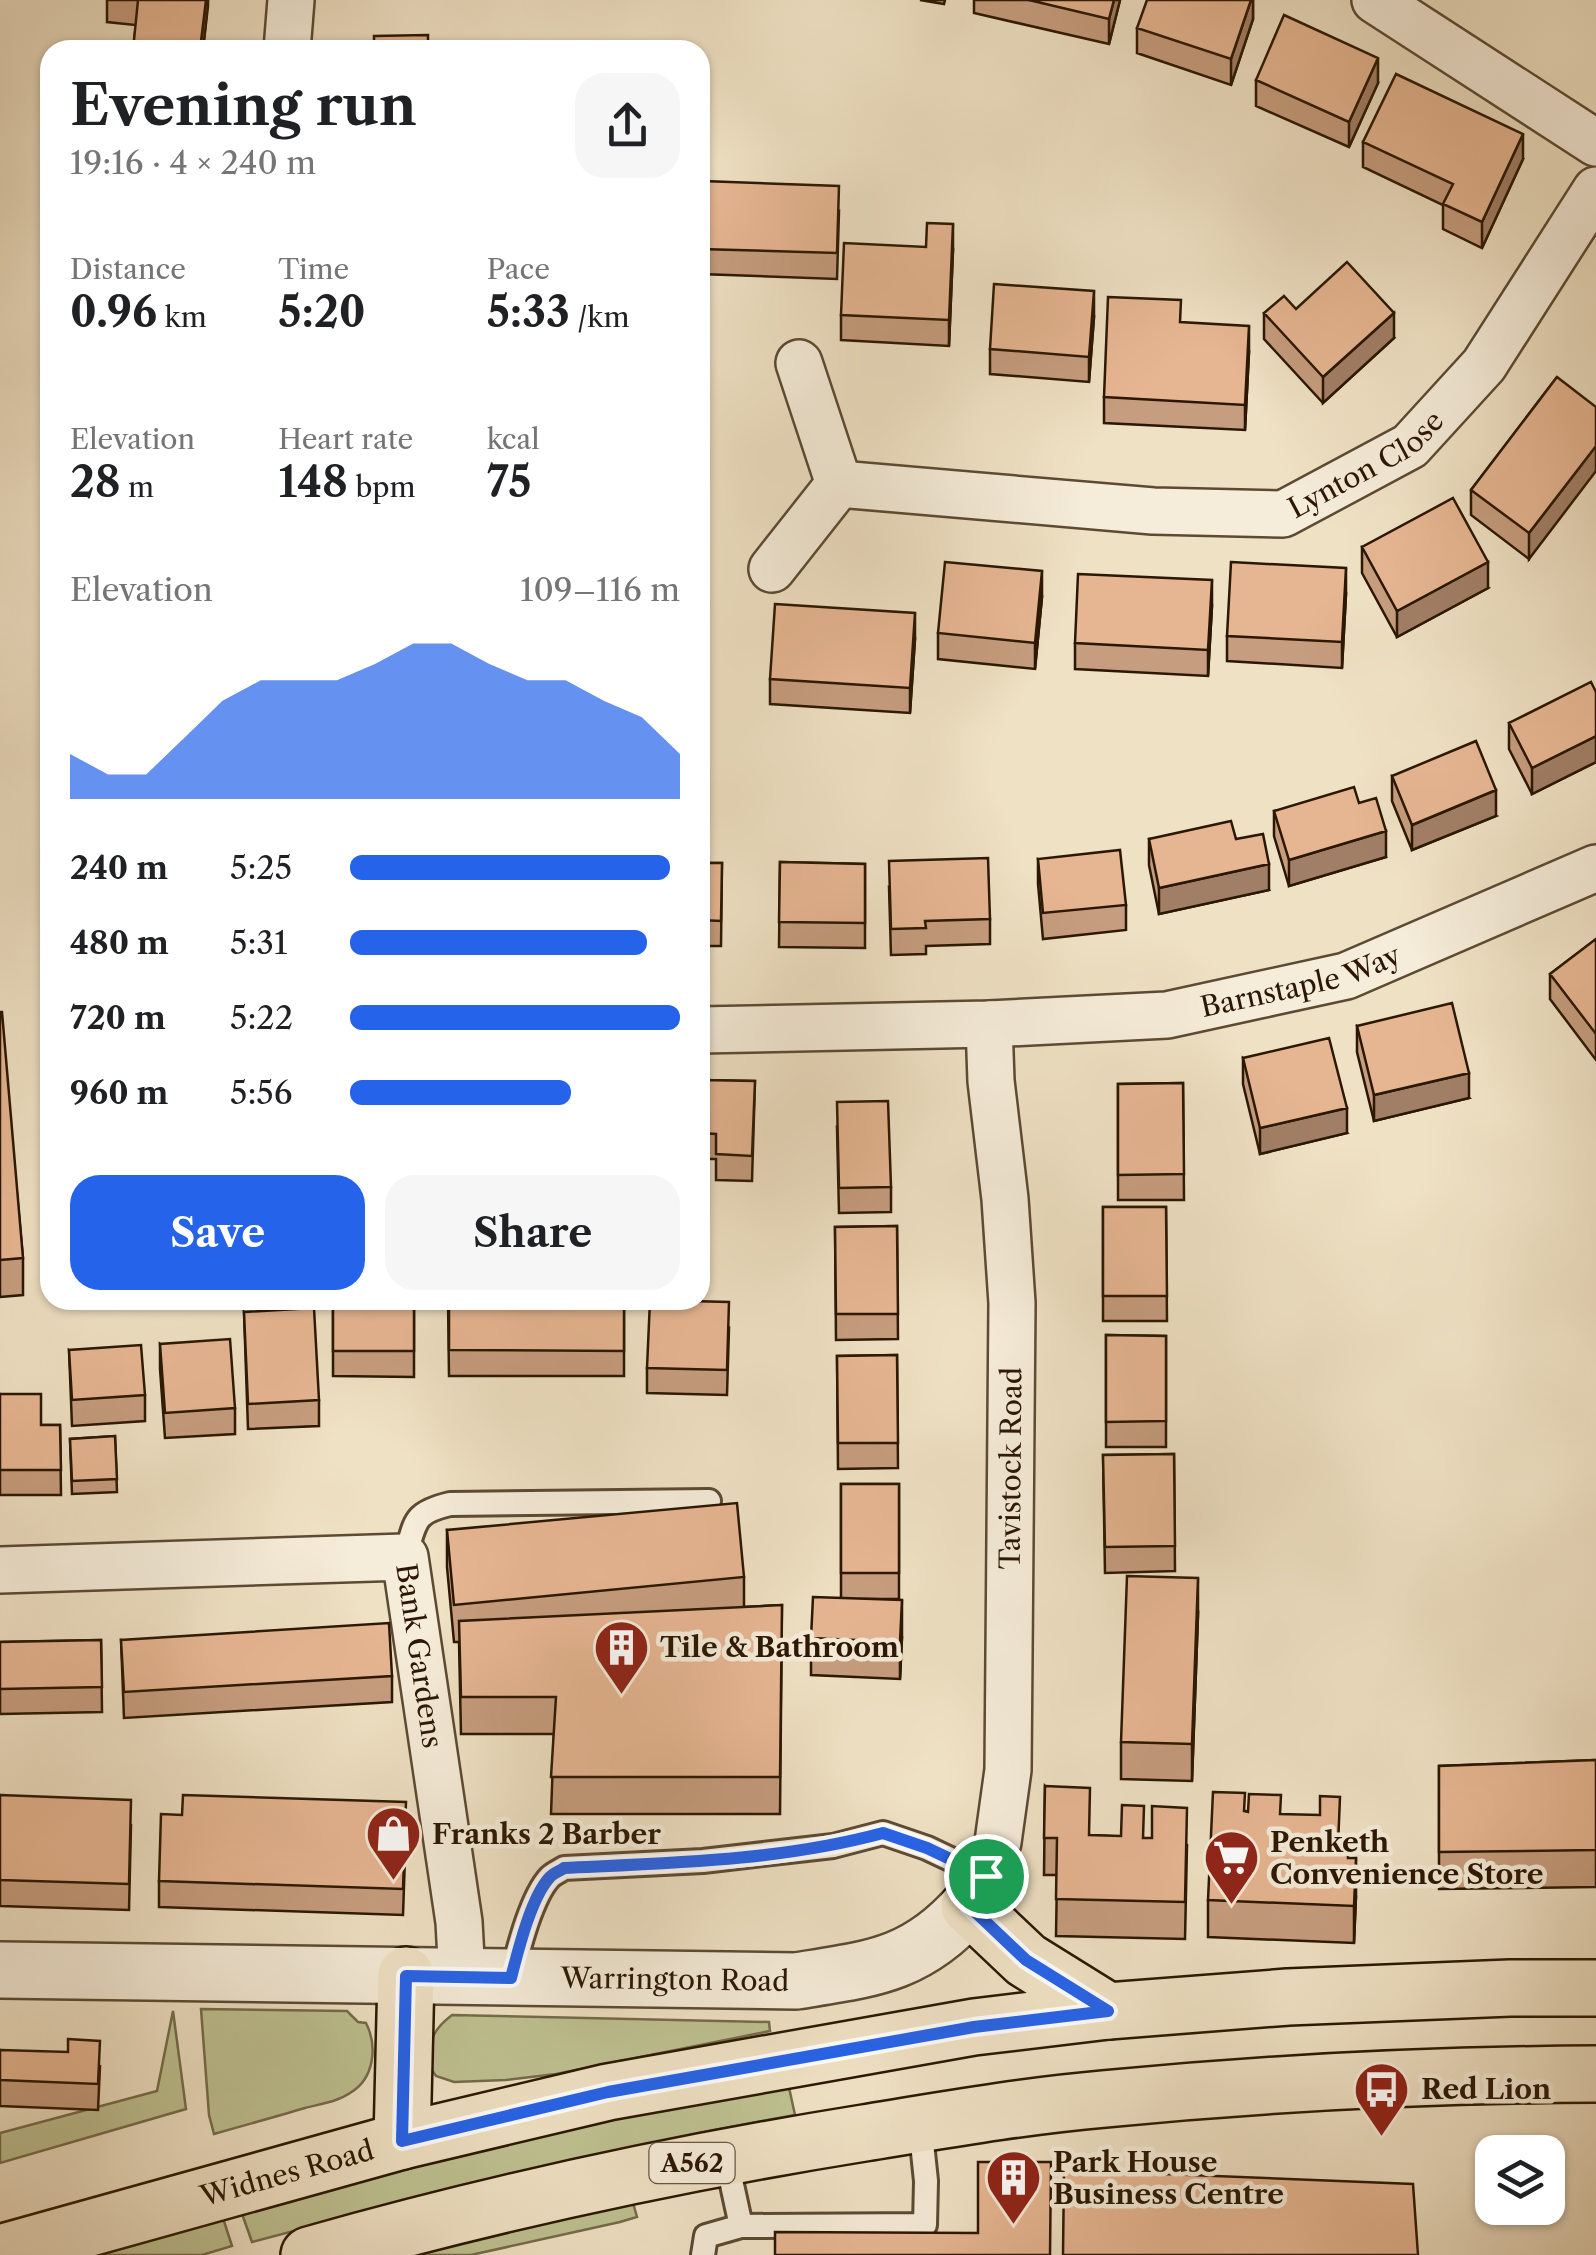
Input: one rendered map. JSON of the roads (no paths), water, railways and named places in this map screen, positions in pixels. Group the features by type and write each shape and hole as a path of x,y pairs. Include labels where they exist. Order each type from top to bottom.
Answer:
{"main road":[{"path":"978,1891 1026,1960 1108,2011 1288,1997 1596,1988"},
{"path":"402,2141 406,1976"},
{"name":"Widnes Road","path":"0,2252 402,2141 608,2092 1001,2022 1108,2011"},
{"name":"A562","path":"309,2255 477,2209 601,2181 920,2124 1080,2101 1326,2083 1596,2074"}],"street":[{"path":"288,40 290,0"},
{"path":"1375,0 1596,143"},
{"name":"Lynton Close","path":"839,484 1153,511 1283,514 1410,446 1484,365 1596,190"},
{"path":"772,569 839,484 799,363"},
{"name":"Barnstaple Way","path":"710,1030 989,1024 1167,1015 1346,976 1596,868"},
{"name":"Tavistock Road","path":"978,1891 998,1842 1008,1770 1012,1303 989,1024"},
{"name":"Bank Gardens","path":"0,1570 405,1557 460,1922 487,1978"},
{"name":"Warrington Road","path":"0,1970 796,1981 864,1970 907,1956 943,1933 978,1891"}],"lane":[{"path":"405,1557 417,1520 428,1509 450,1504 710,1500"},
{"path":"487,1978 524,1933 550,1877 564,1868 703,1861 833,1846 883,1833 927,1848 978,1891"},
{"path":"703,2255 706,2236 741,2226 925,2225 926,2181 920,2124"},
{"path":"726,2157 741,2226"}],"place":[{"name":"Tile & Bathroom","path":"621,1696"},
{"name":"Franks 2 Barber","path":"393,1883"},
{"name":"Penketh Convenience Store","path":"1231,1907"},
{"name":"Red Lion","path":"1382,2138"},
{"name":"Park House Business Centre","path":"1014,2227"}]}
